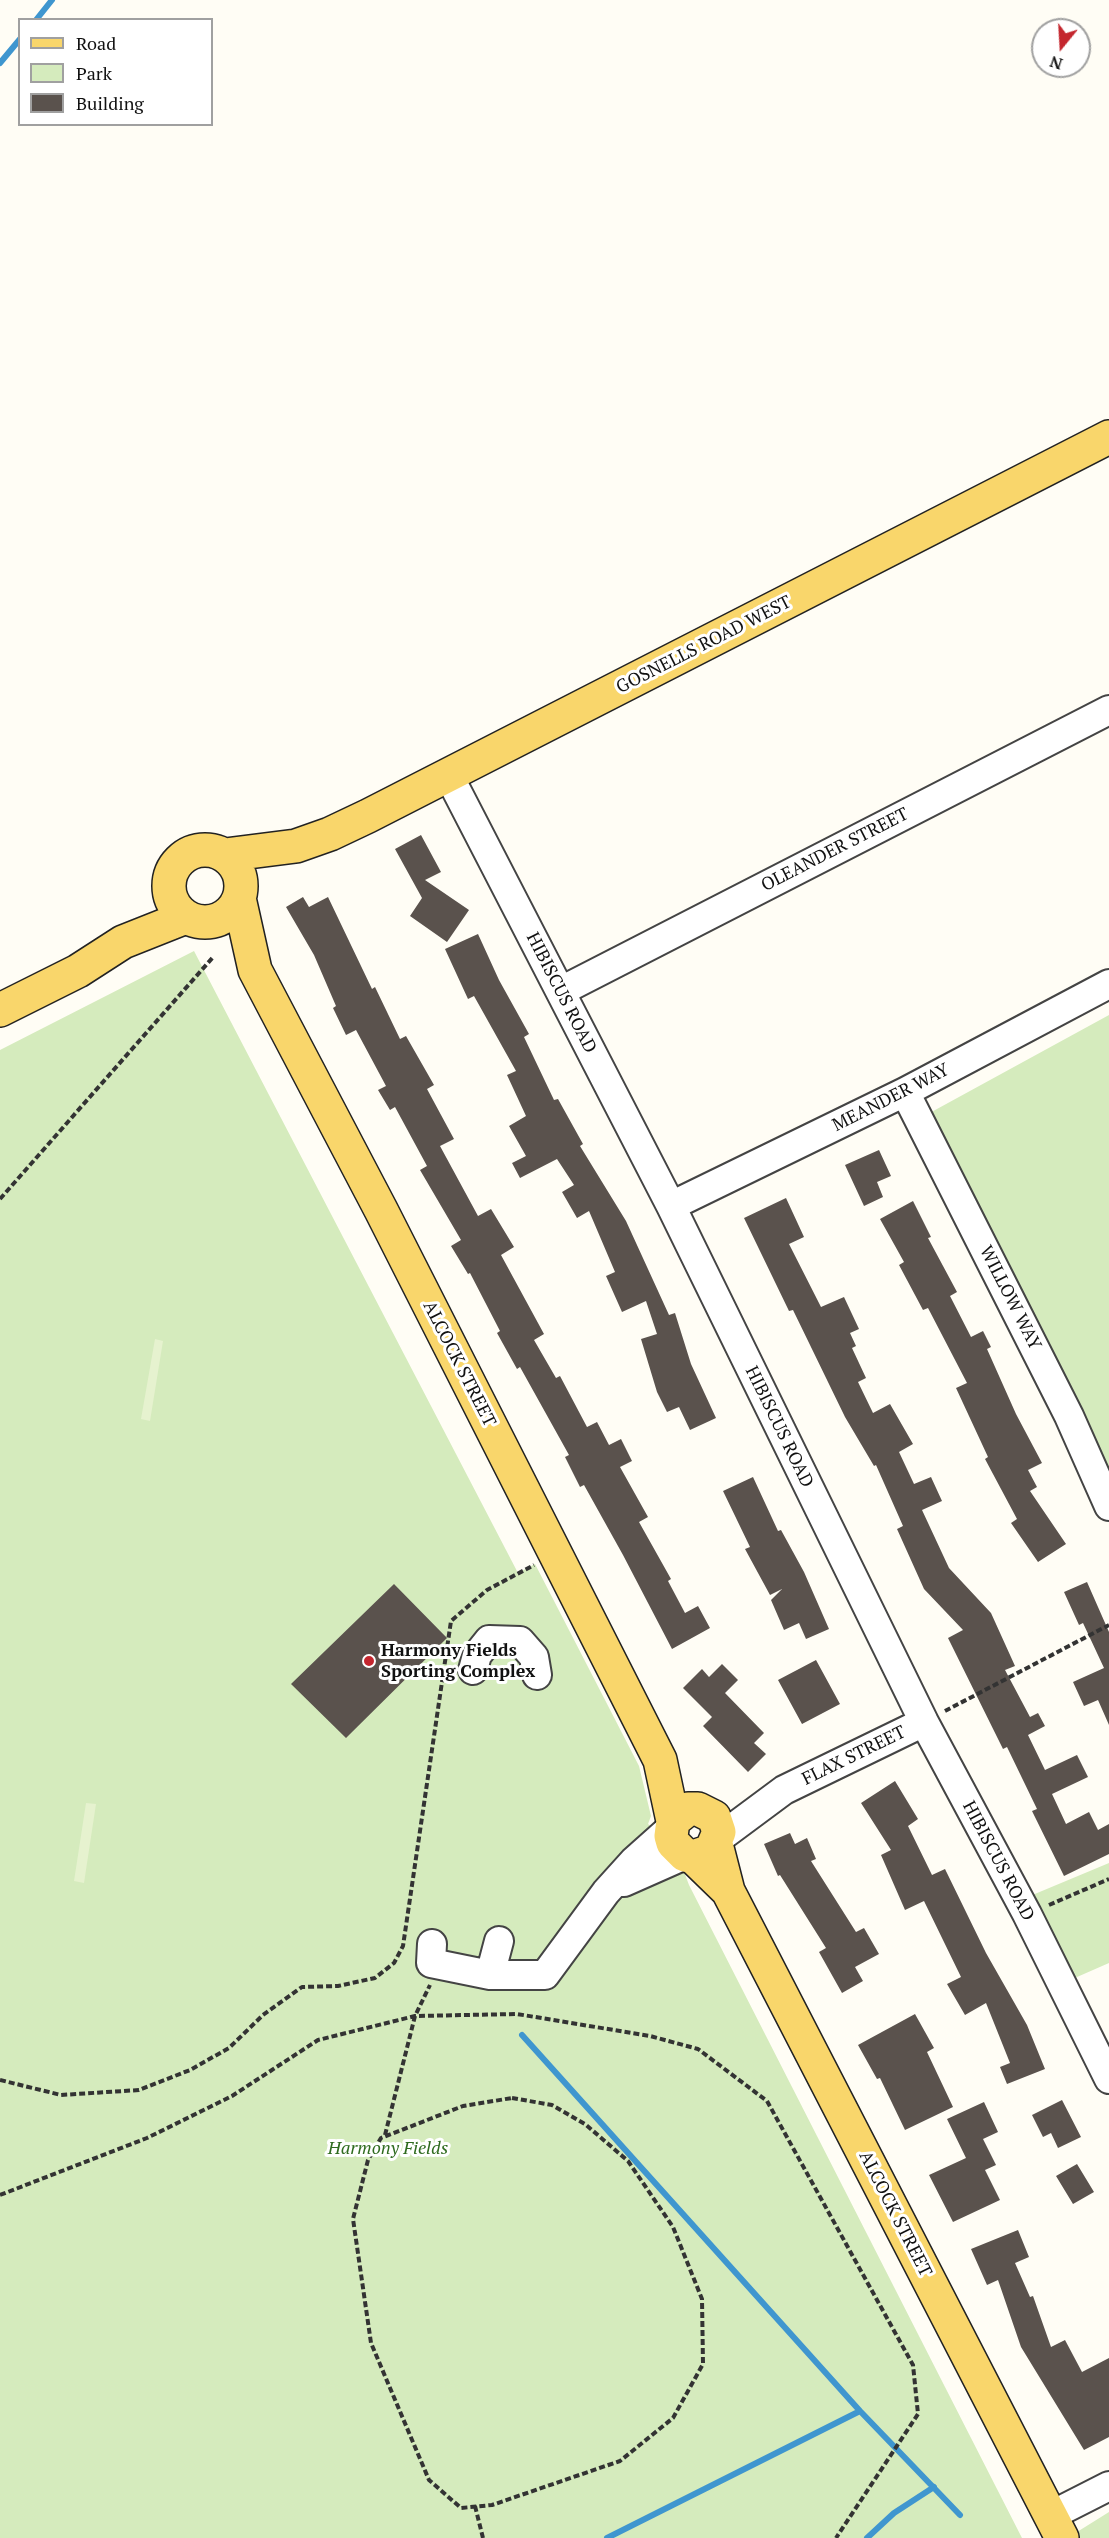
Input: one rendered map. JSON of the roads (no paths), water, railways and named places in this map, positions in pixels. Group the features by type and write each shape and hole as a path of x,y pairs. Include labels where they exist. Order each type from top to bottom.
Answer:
{"main road":[{"name":"GOSNELLS ROAD WEST","path":"123,942 169,883 172,871 179,860 189,853 201,850 225,855 296,846 330,834 449,776 1109,437"},
{"name":"GOSNELLS ROAD WEST","path":"0,1010 78,971 123,942 192,919 208,922 227,915 240,895 263,868 296,846"},
{"path":"225,855 238,871 240,895"},
{"path":"169,883 173,902 192,919"},
{"name":"ALCOCK STREET","path":"240,895 255,969 381,1210 695,1833 728,1891 1056,2527"},
{"name":"ALCOCK STREET","path":"192,919 255,969"}],"street":[{"name":"OLEANDER STREET","path":"561,991 1109,710"},
{"name":"HIBISCUS ROAD","path":"449,776 671,1206 924,1722 1027,1914 1109,2079"},
{"name":"MEANDER WAY","path":"671,1206 905,1092 1109,984"},
{"name":"WILLOW WAY","path":"905,1092 1070,1416 1109,1506"},
{"path":"473,1670 477,1655 489,1640 520,1641 534,1657 537,1675"},
{"name":"FLAX STREET","path":"490,1975 545,1976 606,1892 636,1875 695,1833 924,1722"},
{"path":"432,1944 431,1963 490,1975 499,1941"},
{"path":"1056,2527 1109,2486"}],"waterway":[{"path":"38,18 52,0"},
{"path":"0,63 18,41"},
{"path":"522,2035 860,2411 960,2515"},
{"path":"607,2538 860,2411"},
{"path":"867,2538 894,2513 934,2487"}],"place":[{"name":"Harmony Fields Sporting Complex","path":"369,1661"}],"park label":[{"name":"Harmony Fields","path":"388,2149"}]}
